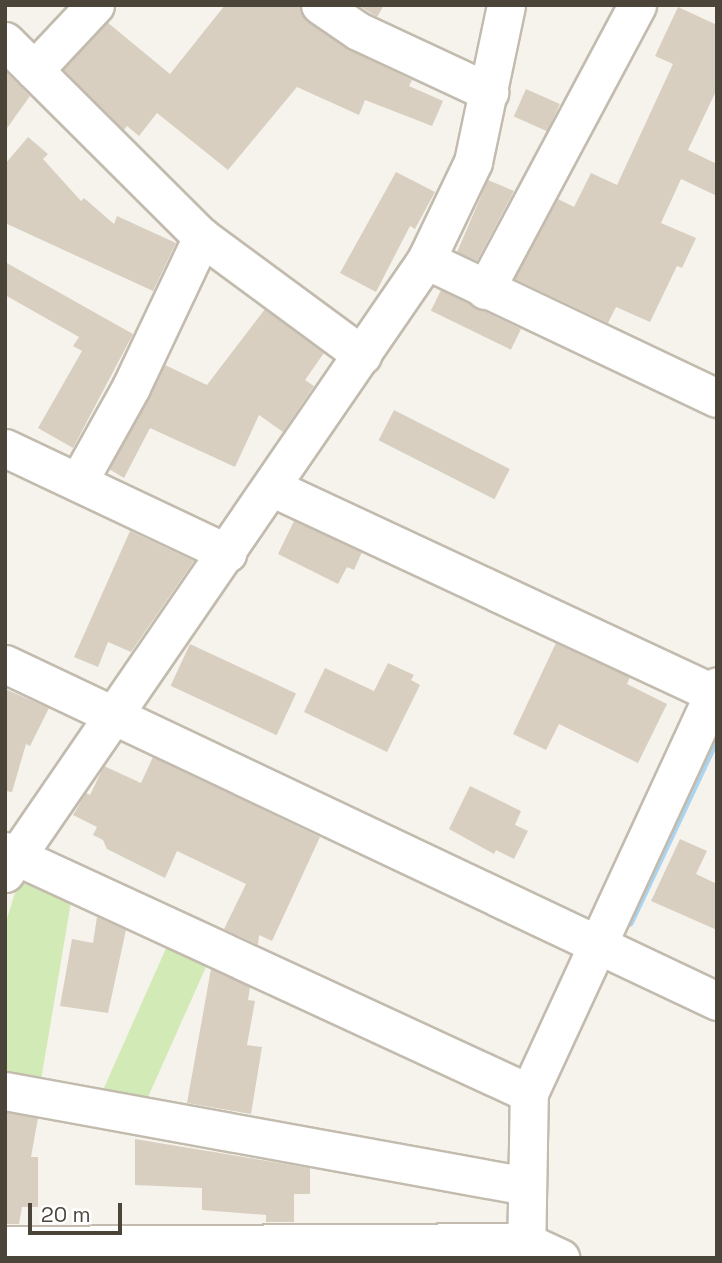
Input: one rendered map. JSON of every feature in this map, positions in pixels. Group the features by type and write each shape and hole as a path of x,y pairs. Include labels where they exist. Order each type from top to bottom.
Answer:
{"street":[{"path":"34,70 95,5"},
{"path":"320,5 358,31 489,92"},
{"path":"506,5 473,162 426,260 115,716 10,859 529,1093"},
{"path":"485,290 637,5"},
{"path":"5,41 202,237 362,355"},
{"path":"78,482 131,387 202,237"},
{"path":"426,260 717,398"},
{"path":"5,448 227,553"},
{"path":"271,487 715,690 595,944 529,1093 526,1250"},
{"path":"5,664 717,1001"},
{"path":"5,1091 526,1186"},
{"path":"5,1245 238,1251 526,1250 560,1258"}],"green space":[{"path":"29,868 73,890 39,1092 5,1086 5,925 18,883"},
{"path":"172,935 212,953 143,1107 103,1089"}],"building":[{"path":"225,5 299,5 308,22 346,48 412,80 409,86 443,101 432,126 365,100 359,115 297,87 228,170 157,113 139,136 127,126 124,130 63,69 107,22 170,74"},
{"path":"358,5 384,5 377,17"},
{"path":"678,7 717,25 717,89 688,150 717,164 717,196 681,179 661,223 696,238 682,268 677,266 650,322 616,307 608,323 515,279 558,199 574,207 591,173 617,185 673,64 655,56"},
{"path":"5,71 30,96 5,131"},
{"path":"526,89 560,104 548,131 514,116"},
{"path":"28,137 48,154 43,159 81,201 84,198 114,224 117,216 176,243 153,291 5,223 5,164"},
{"path":"396,172 435,192 415,229 410,226 376,292 340,273"},
{"path":"488,180 514,191 477,261 457,252"},
{"path":"5,262 133,334 73,448 38,428 82,351 73,346 79,337 5,295"},
{"path":"441,290 521,329 511,350 431,311"},
{"path":"265,309 324,353 305,380 314,386 283,432 259,415 235,467 150,428 124,478 109,469 165,365 207,385"},
{"path":"394,410 510,469 494,499 379,440"},
{"path":"294,521 362,552 354,570 347,567 338,584 278,554"},
{"path":"130,531 194,561 131,652 108,642 98,667 74,657"},
{"path":"556,643 630,677 627,684 667,704 638,763 559,724 546,750 513,734"},
{"path":"190,644 296,693 277,735 171,686"},
{"path":"388,663 414,675 411,680 420,685 387,752 304,712 325,668 374,691"},
{"path":"5,689 49,708 30,746 26,744 12,792 5,791"},
{"path":"153,757 320,837 272,941 259,935 258,945 224,929 246,884 177,851 165,878 107,849 103,840 93,835 97,827 73,815 86,793 90,795 104,766 141,783"},
{"path":"470,786 521,811 515,825 528,831 514,859 496,850 494,854 449,829"},
{"path":"680,839 707,851 696,874 717,884 717,930 651,901"},
{"path":"97,917 126,930 108,1013 60,1006 72,939 93,943"},
{"path":"211,969 250,987 248,1000 255,1001 247,1045 262,1047 251,1114 187,1103"},
{"path":"5,1112 38,1118 31,1157 38,1157 38,1207 22,1207 19,1224 5,1224"},
{"path":"135,1139 310,1168 310,1194 294,1194 294,1222 266,1222 266,1215 202,1210 202,1188 135,1185"}],"waterway":[{"path":"629,922 717,735"}]}
